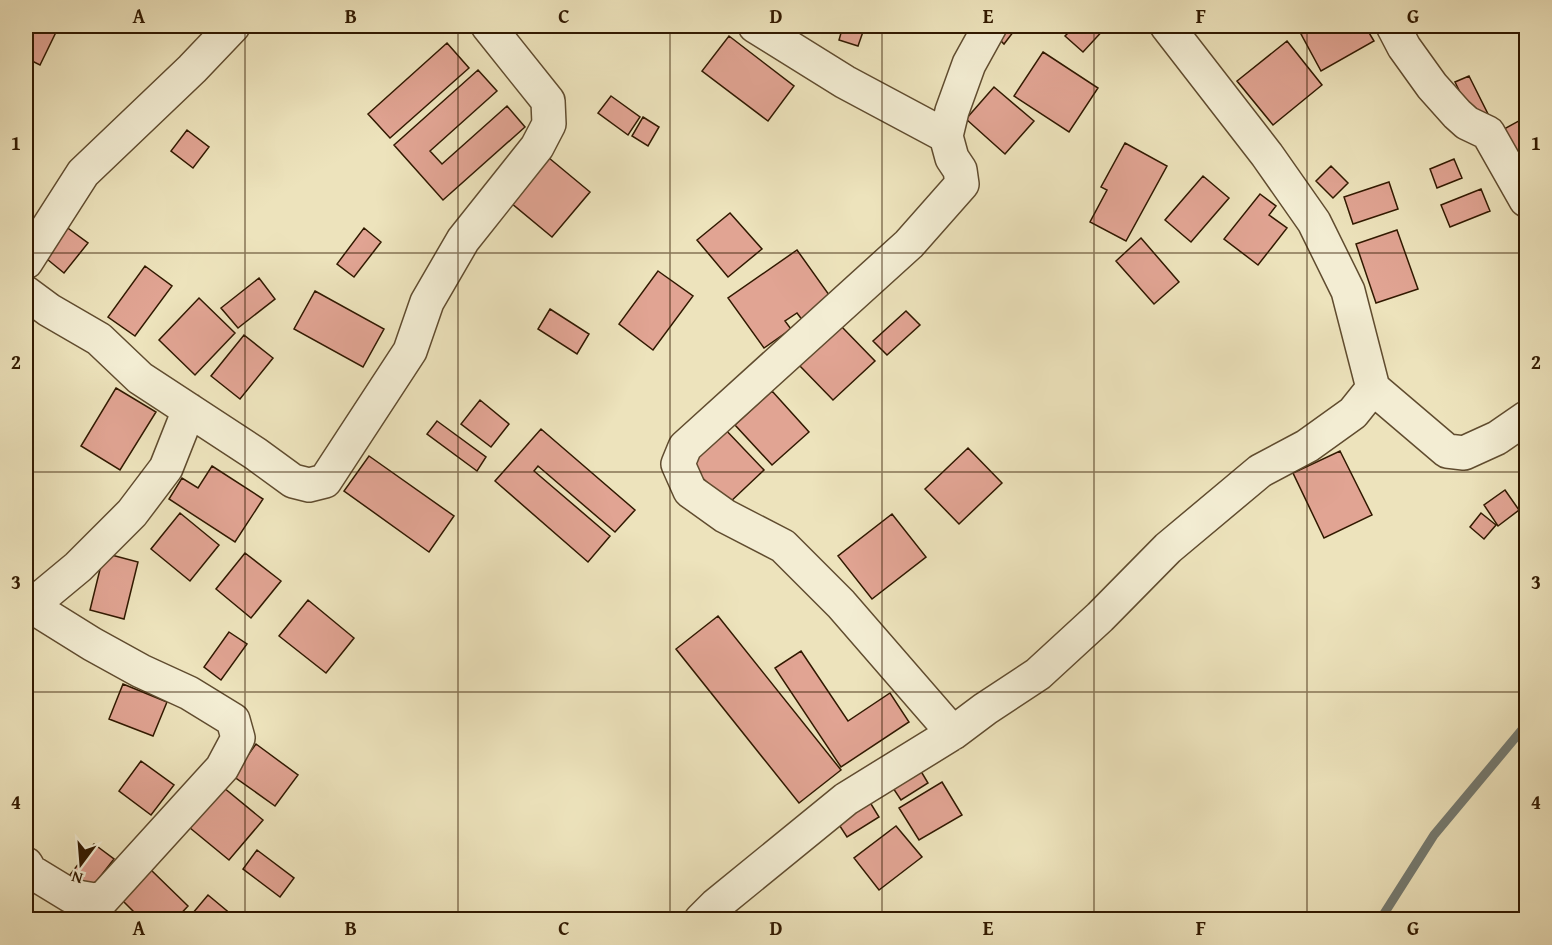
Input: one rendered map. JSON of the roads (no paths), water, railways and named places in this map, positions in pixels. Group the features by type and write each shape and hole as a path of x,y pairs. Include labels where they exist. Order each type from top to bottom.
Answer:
{"street":[{"path":"26,262 83,174 233,26"},
{"path":"26,293 49,310 99,339 140,378 293,481 309,485 325,481 410,351 428,302 463,240 537,147 549,124 548,101 488,26"},
{"path":"755,26 845,82 946,136"},
{"path":"953,733 842,604 783,546 725,516 690,490 678,464 685,447 880,272 944,207 962,184 960,170 952,158 946,136 952,111 969,64 990,26"},
{"path":"1167,26 1268,155 1314,222 1348,291 1373,388 1447,451 1464,453 1497,438 1527,417"},
{"path":"1393,26 1404,47 1432,86 1462,118 1488,133 1527,200"},
{"path":"701,920 716,905 846,799 953,733 1038,674 1100,617 1168,548 1260,471 1307,446 1353,413 1373,388"},
{"path":"26,864 30,871 71,896 101,901 222,768 238,738 233,720 189,693 141,671 28,609 78,567 132,513 166,468 189,410"}],"waterway":[{"path":"1380,920 1434,835 1526,725"}]}
